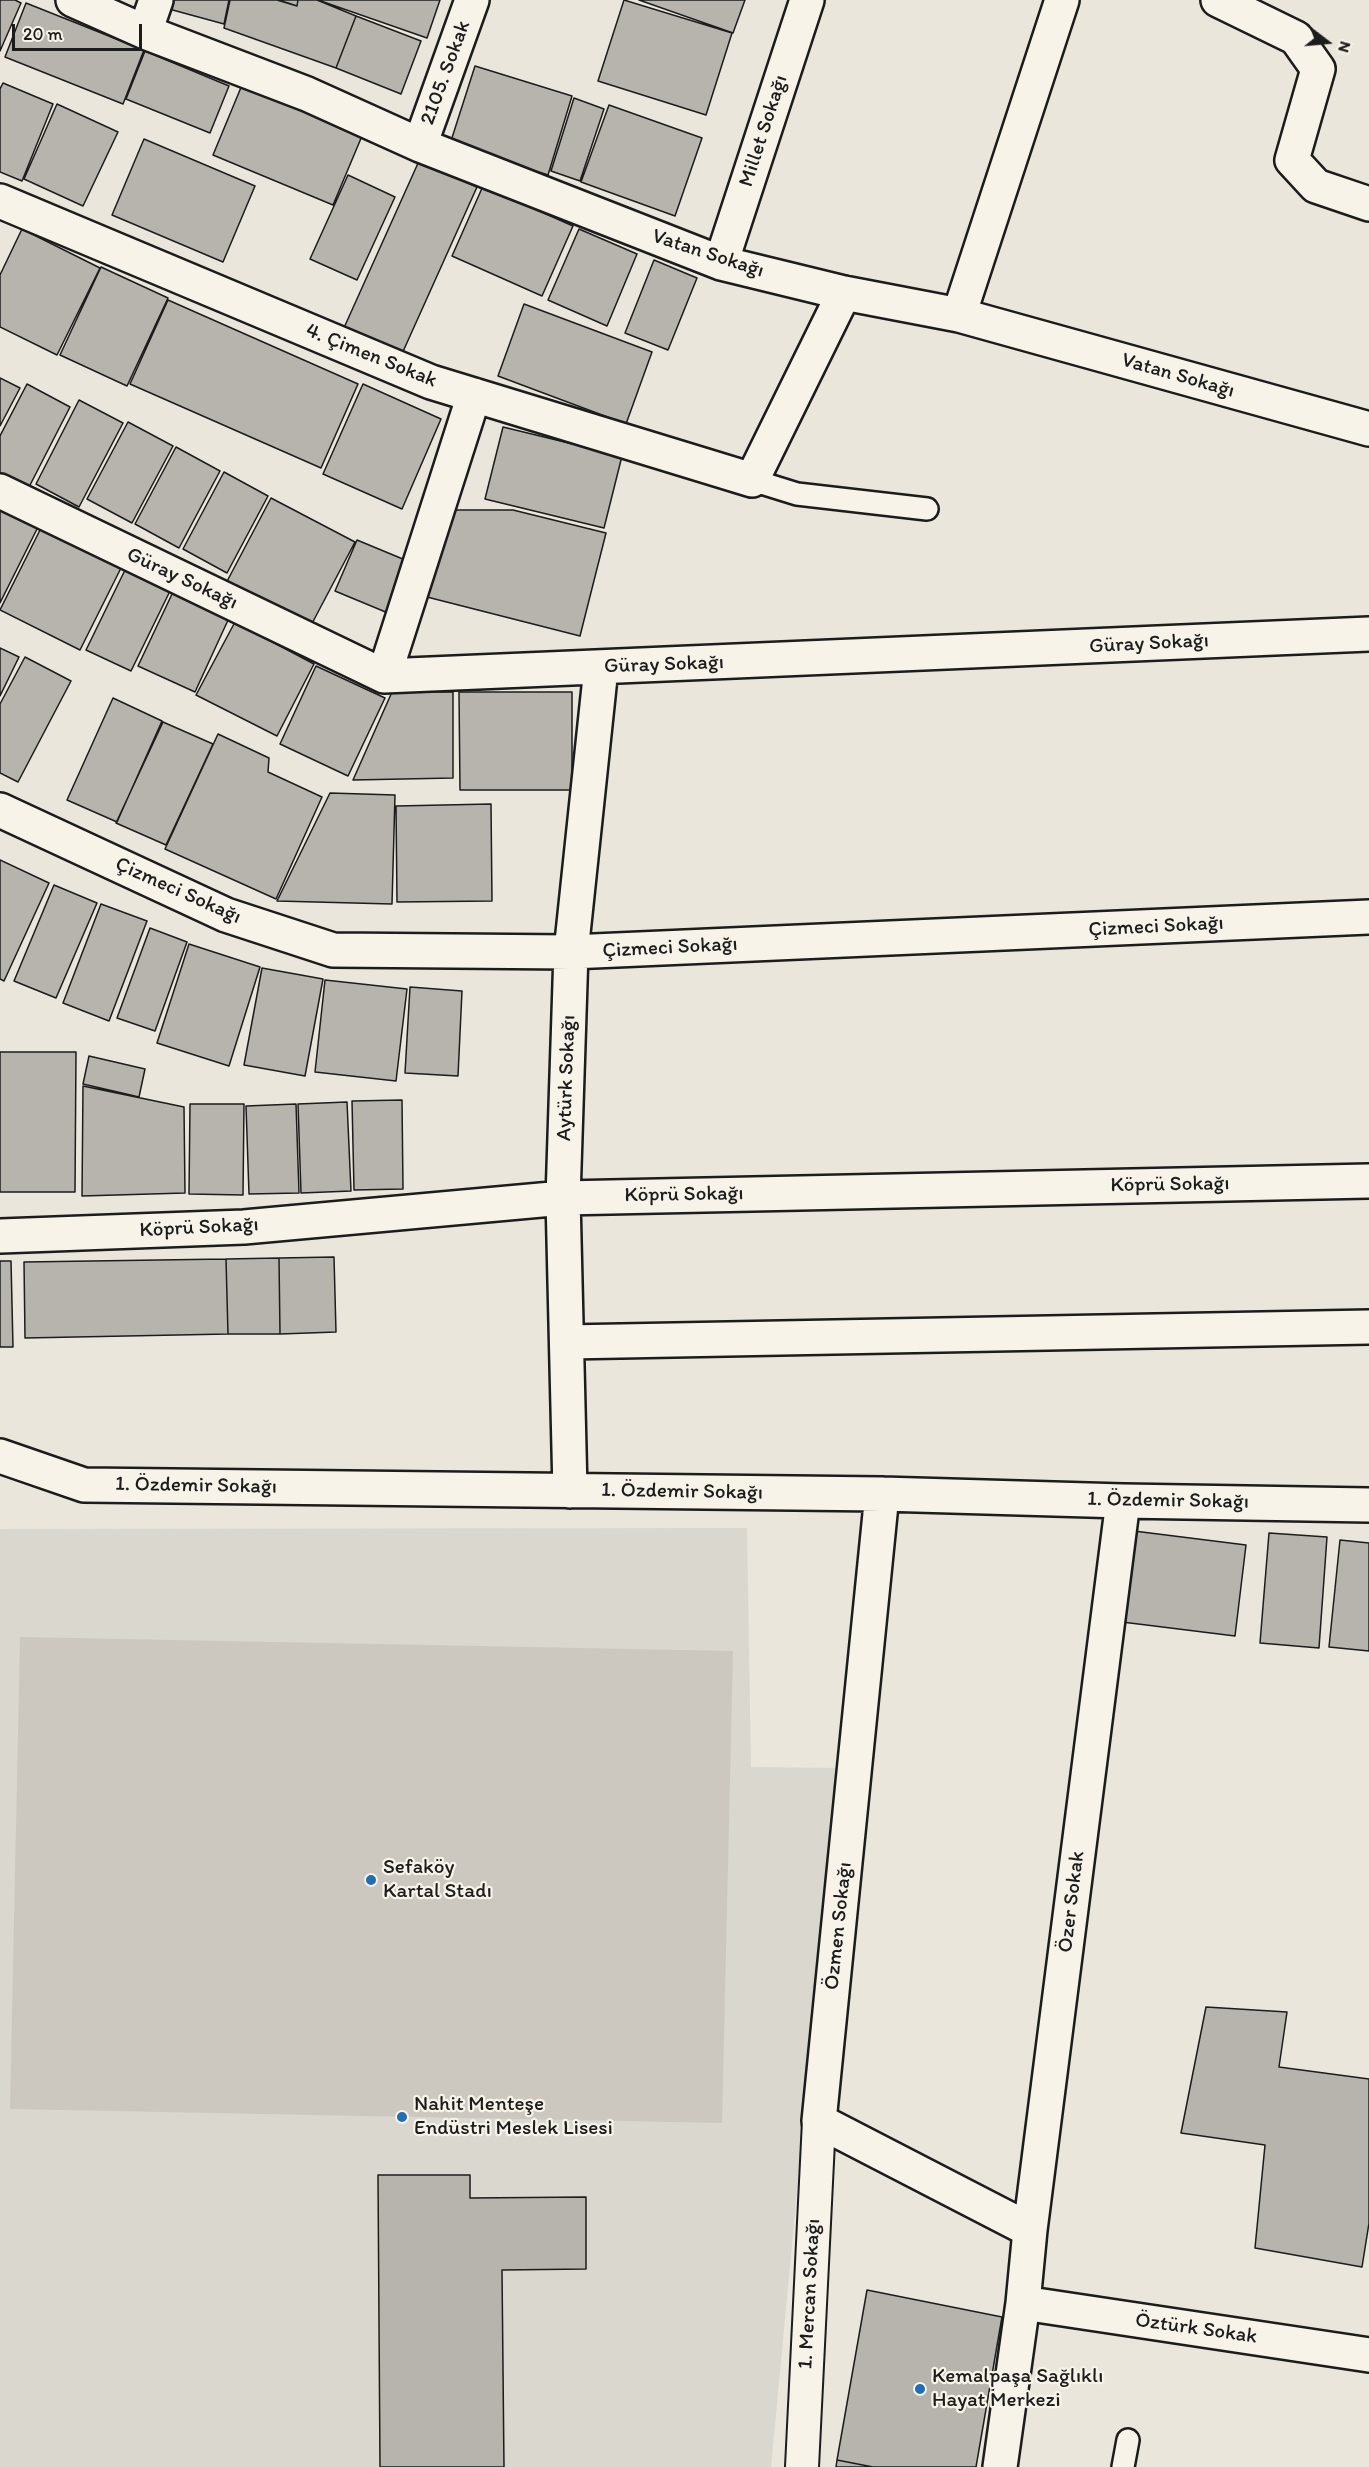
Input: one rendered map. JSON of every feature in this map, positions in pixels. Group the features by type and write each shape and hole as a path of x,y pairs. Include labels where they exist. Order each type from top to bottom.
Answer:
{"street":[{"name":"Vatan Sokağı","path":"73,0 146,32 307,94 420,145 721,262 844,293 959,315 1369,429"},
{"path":"146,32 156,0"},
{"name":"2105. Sokak","path":"420,145 472,0"},
{"name":"Millet Sokağı","path":"721,262 807,0"},
{"path":"959,315 1062,0"},
{"path":"1218,0 1296,38 1318,69 1292,160 1316,186 1369,204"},
{"name":"4. Çimen Sokak","path":"0,201 431,382 752,480"},
{"path":"752,480 844,293"},
{"path":"384,676 474,395"},
{"name":"Güray Sokağı","path":"0,491 384,676 1369,634"},
{"name":"Aytürk Sokağı","path":"570,1491 563,1198 571,952 601,668"},
{"name":"Çizmeci Sokağı","path":"0,810 226,915 333,950 571,952 1369,917"},
{"name":"Köprü Sokağı","path":"0,1236 244,1227 563,1198 1369,1181"},
{"path":"567,1342 1369,1327"},
{"name":"1. Özdemir Sokağı","path":"0,1456 84,1485 882,1494 1123,1501 1369,1504"},
{"name":"Özmen Sokağı","path":"819,2121 882,1494"},
{"name":"Özer Sokak","path":"1000,2467 1023,2303 1030,2230 1123,1501"},
{"path":"819,2121 1030,2230"},
{"name":"1. Mercan Sokağı","path":"802,2467 819,2121"},
{"name":"Öztürk Sokak","path":"1023,2303 1369,2355"}],"lane":[{"path":"752,480 797,494 927,509"},
{"path":"1123,2467 1128,2440"}],"shaded area":[{"name":"Nahit Menteşe Endüstri Meslek Lisesi","path":"747,1528 751,1767 837,1768 771,2467 0,2467 0,1529"},
{"name":"Sefaköy Kartal Stadı","path":"20,1637 733,1651 722,2123 10,2109"}],"building":[{"path":"0,0 15,0 21,3 0,51"},
{"path":"172,0 229,0 224,24 169,9"},
{"path":"230,0 277,0 297,6 298,0 317,0 356,16 336,68 224,28"},
{"path":"278,0 298,0 297,6"},
{"path":"318,0 440,0 427,38"},
{"path":"624,0 732,33 706,115 598,81"},
{"path":"639,0 745,0 733,33"},
{"path":"26,3 144,50 123,104 5,57"},
{"path":"356,16 421,41 401,94 336,68"},
{"path":"145,51 229,86 210,133 126,99"},
{"path":"475,66 572,96 548,175 450,144"},
{"path":"3,83 53,104 22,181 0,172 0,89"},
{"path":"242,85 362,136 333,205 213,155"},
{"path":"574,98 604,109 580,181 551,171"},
{"path":"57,104 118,132 83,206 24,179"},
{"path":"609,105 702,138 675,216 581,182"},
{"path":"144,139 255,186 223,262 112,215"},
{"path":"419,161 477,187 401,356 343,330"},
{"path":"348,175 395,197 357,280 310,259"},
{"path":"483,186 573,226 542,296 452,256"},
{"path":"22,229 100,268 57,355 0,327 0,275"},
{"path":"579,229 637,254 607,326 548,300"},
{"path":"654,260 697,278 668,350 625,333"},
{"path":"101,267 168,298 127,386 60,355"},
{"path":"168,300 358,384 321,468 130,384"},
{"path":"524,304 652,352 626,424 498,376"},
{"path":"0,378 20,388 0,426"},
{"path":"27,384 70,407 27,491 0,477 0,436"},
{"path":"363,384 441,419 402,509 323,474"},
{"path":"79,400 123,423 79,507 36,484"},
{"path":"128,422 173,446 132,523 87,499"},
{"path":"503,427 622,456 604,528 485,499"},
{"path":"176,447 220,471 179,548 135,524"},
{"path":"224,472 268,496 227,573 183,549"},
{"path":"271,498 355,542 308,631 224,587"},
{"path":"0,507 38,527 0,603"},
{"path":"449,510 513,510 606,533 580,636 427,597"},
{"path":"42,526 122,566 80,650 0,610"},
{"path":"357,540 410,562 388,613 335,591"},
{"path":"126,568 171,589 131,671 86,650"},
{"path":"173,592 229,618 195,692 138,666"},
{"path":"235,622 314,664 277,736 196,695"},
{"path":"0,648 19,657 0,696"},
{"path":"25,657 71,681 18,782 0,773 0,704"},
{"path":"316,666 385,698 348,776 280,744"},
{"path":"392,692 453,692 453,778 353,780"},
{"path":"459,692 572,692 572,790 460,790"},
{"path":"113,698 162,721 117,822 67,800"},
{"path":"163,722 213,744 166,845 116,823"},
{"path":"218,734 269,758 268,772 322,797 276,899 165,849"},
{"path":"330,793 395,795 392,904 277,901"},
{"path":"491,804 492,901 397,902 396,806"},
{"path":"0,860 49,883 4,981 0,979"},
{"path":"54,885 97,903 56,998 14,981"},
{"path":"101,904 147,921 109,1021 63,1003"},
{"path":"150,928 187,942 155,1031 117,1018"},
{"path":"189,944 260,967 229,1066 157,1043"},
{"path":"262,968 323,979 305,1076 244,1065"},
{"path":"325,980 407,989 396,1081 315,1072"},
{"path":"410,987 462,991 458,1076 405,1073"},
{"path":"0,1052 76,1052 75,1192 0,1192"},
{"path":"89,1056 145,1069 139,1097 83,1084"},
{"path":"83,1086 184,1107 185,1193 82,1196"},
{"path":"402,1100 403,1189 354,1190 352,1101"},
{"path":"347,1102 351,1191 301,1193 298,1104"},
{"path":"190,1104 244,1104 243,1195 189,1194"},
{"path":"296,1104 299,1193 249,1194 246,1106"},
{"path":"334,1257 336,1332 280,1334 279,1258"},
{"path":"279,1258 280,1334 228,1334 226,1259"},
{"path":"226,1259 228,1334 25,1338 24,1262"},
{"path":"0,1261 11,1261 13,1347 0,1347"},
{"path":"1134,1531 1246,1545 1235,1636 1122,1622"},
{"path":"1269,1533 1327,1537 1319,1648 1260,1643"},
{"path":"1340,1540 1369,1543 1369,1651 1329,1647"},
{"path":"1206,2007 1287,2012 1279,2067 1369,2079 1369,2223 1362,2267 1255,2248 1265,2145 1181,2133"},
{"path":"378,2175 470,2175 470,2198 586,2197 586,2269 502,2270 504,2467 380,2467"},
{"name":"Kemalpaşa Sağlıklı Hayat Merkezi","path":"867,2290 1002,2317 976,2467 873,2467 837,2460"},
{"path":"837,2460 873,2467 836,2467"}],"place":[{"name":"Sefaköy Kartal Stadı","path":"371,1880"},
{"name":"Nahit Menteşe Endüstri Meslek Lisesi","path":"402,2117"},
{"name":"Kemalpaşa Sağlıklı Hayat Merkezi","path":"920,2389"}]}
